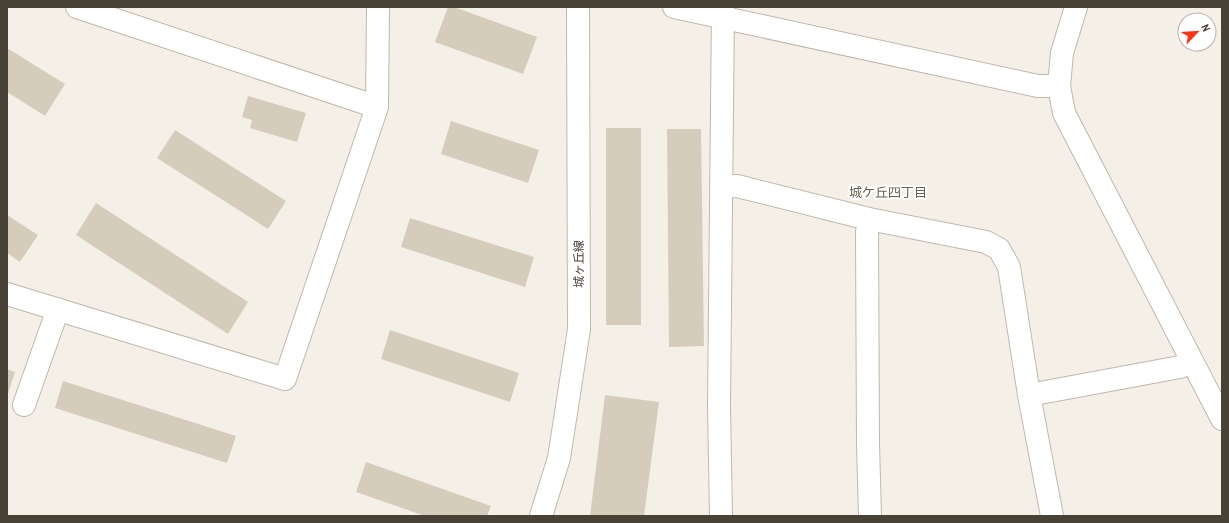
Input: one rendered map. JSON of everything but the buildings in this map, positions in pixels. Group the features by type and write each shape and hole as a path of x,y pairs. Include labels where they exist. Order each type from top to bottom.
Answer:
{"street":[{"path":"77,7 377,108"},
{"path":"7,294 285,379 377,108 378,7"},
{"name":"城ヶ丘線","path":"541,516 559,458 579,329 578,7"},
{"path":"674,7 723,12 1038,86 1059,86"},
{"path":"1076,7 1062,53 1059,86 1064,113 1222,419"},
{"path":"721,516 719,407 723,12"},
{"path":"722,187 737,186 869,219 986,242 999,248 1009,267 1029,395 1052,516"},
{"path":"869,219 867,239 868,443 870,516"},
{"path":"24,405 58,309"},
{"path":"1029,395 1180,367 1191,361"}],"district":[{"name":"城ケ丘四丁目","path":"888,192"}]}
